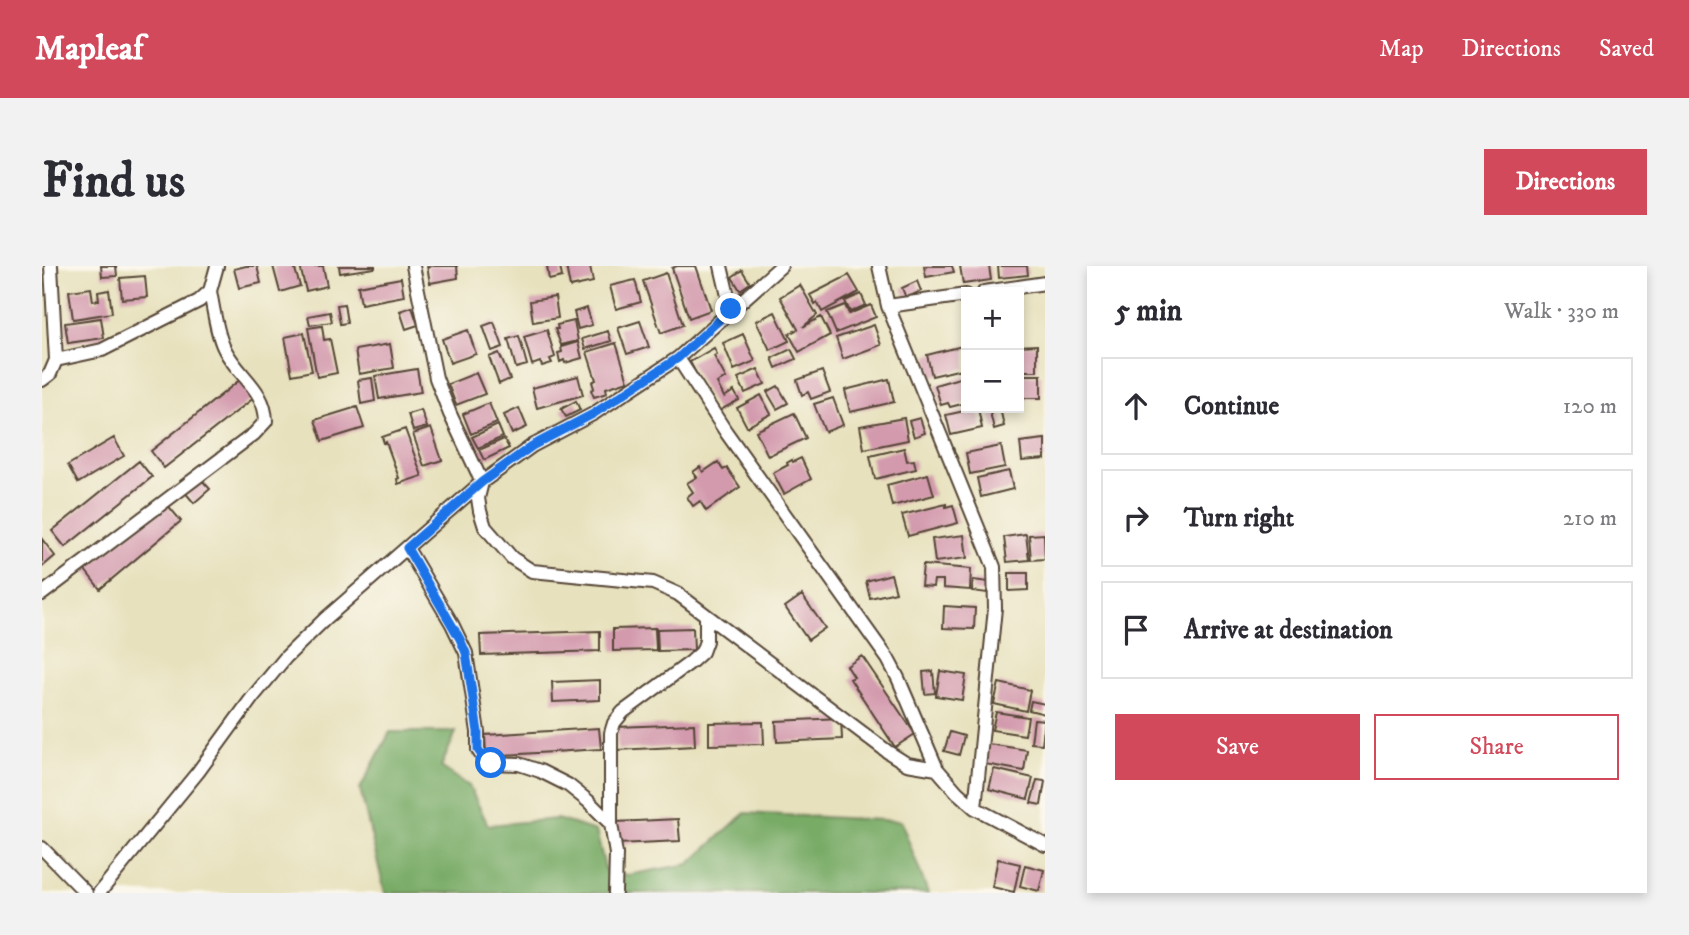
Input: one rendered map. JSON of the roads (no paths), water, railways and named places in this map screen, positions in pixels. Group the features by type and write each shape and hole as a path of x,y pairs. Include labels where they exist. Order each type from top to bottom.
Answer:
{"street":[{"path":"42,380 50,374 56,360 51,266"},
{"path":"42,594 254,434 266,421 266,408 257,391 223,347 210,291 217,266"},
{"path":"413,266 436,378 482,482 478,498 485,527 512,558 532,571 653,583 678,594 888,752 907,764 937,769"},
{"path":"721,266 731,309"},
{"path":"99,893 198,772 252,698 286,657 326,618 482,482 532,446 593,414 678,358 781,266"},
{"path":"879,266 888,306 995,567 995,608 975,808"},
{"path":"1022,287 1045,284"},
{"path":"56,360 102,350 199,301 210,291"},
{"path":"888,306 961,296"},
{"path":"678,358 726,432 888,659 937,769 975,808 1045,845"},
{"path":"407,548 466,653 478,732 478,750 482,756 491,763 519,764 540,771 568,785 611,824"},
{"path":"615,893 616,854 611,824 611,733 614,723 623,712 702,652 706,641 706,615"},
{"path":"42,848 86,893"}]}
